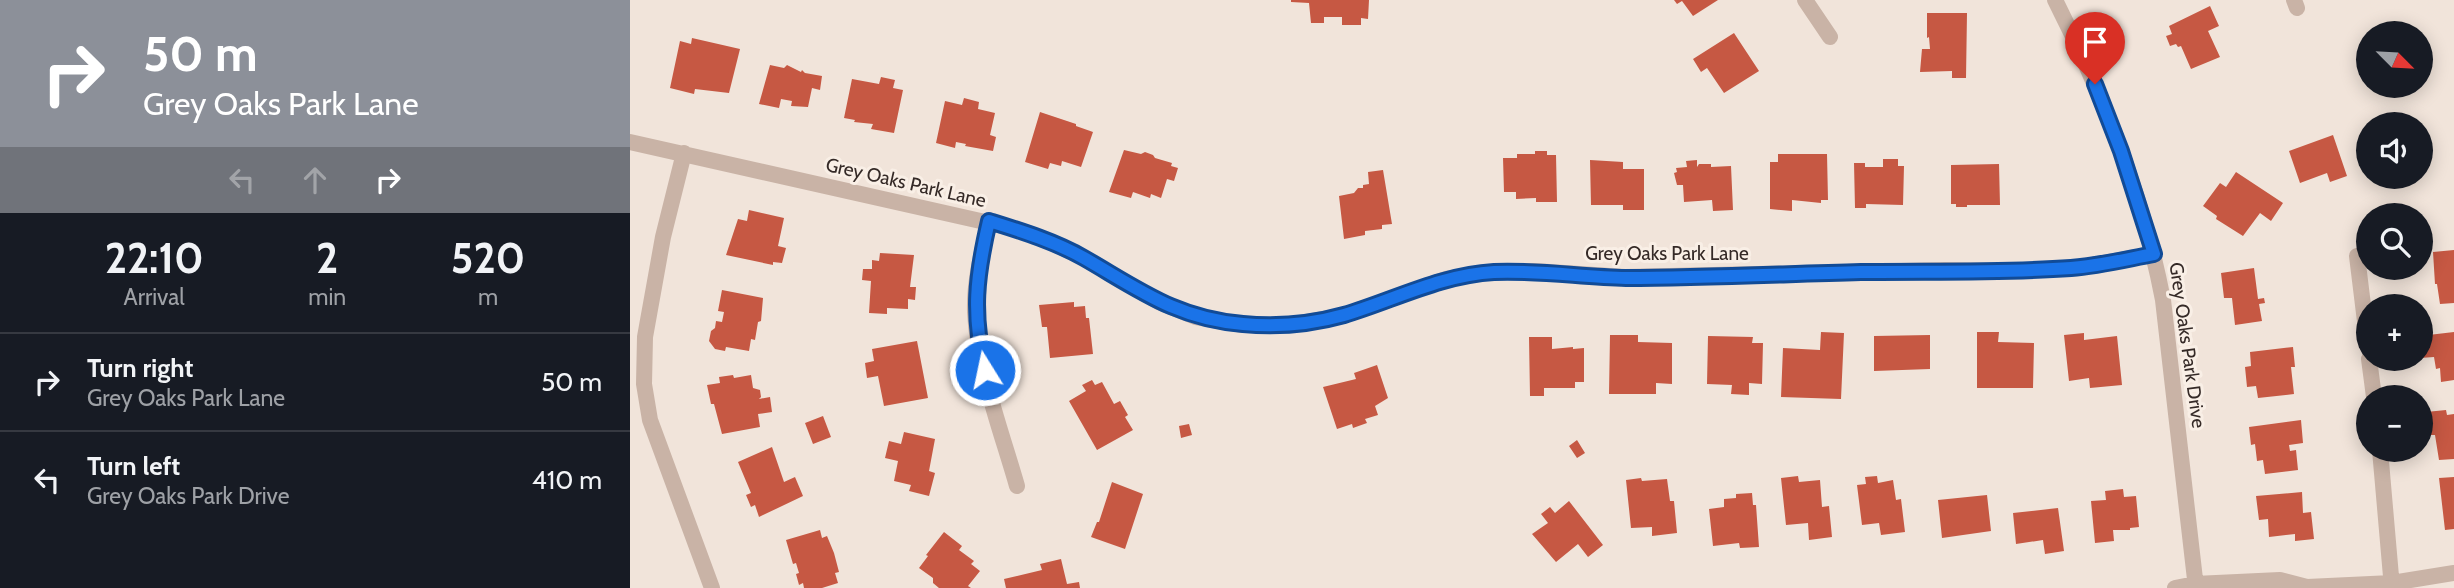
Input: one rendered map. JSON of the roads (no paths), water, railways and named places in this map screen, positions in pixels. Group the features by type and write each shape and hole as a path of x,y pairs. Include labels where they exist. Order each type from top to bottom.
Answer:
{"street":[{"path":"1805,0 1830,37"},
{"name":"Grey Oaks Park Drive","path":"2055,0 2086,62 2121,151 2154,254 2163,300 2195,586"},
{"name":"Grey Oaks Park Lane","path":"630,142 989,221 1050,242 1171,307 1195,317 1243,324 1289,325 1342,316 1446,279 1490,272 1534,271 1625,278 1945,270 2011,271 2075,268 2154,254"},
{"path":"684,153 663,237 645,337 644,384 650,420 712,588"},
{"path":"989,221 978,269 975,312 989,388 1017,486"},
{"path":"2381,462 2392,585"},
{"path":"2175,588 2280,580 2306,587 2392,585 2454,573"}]}
